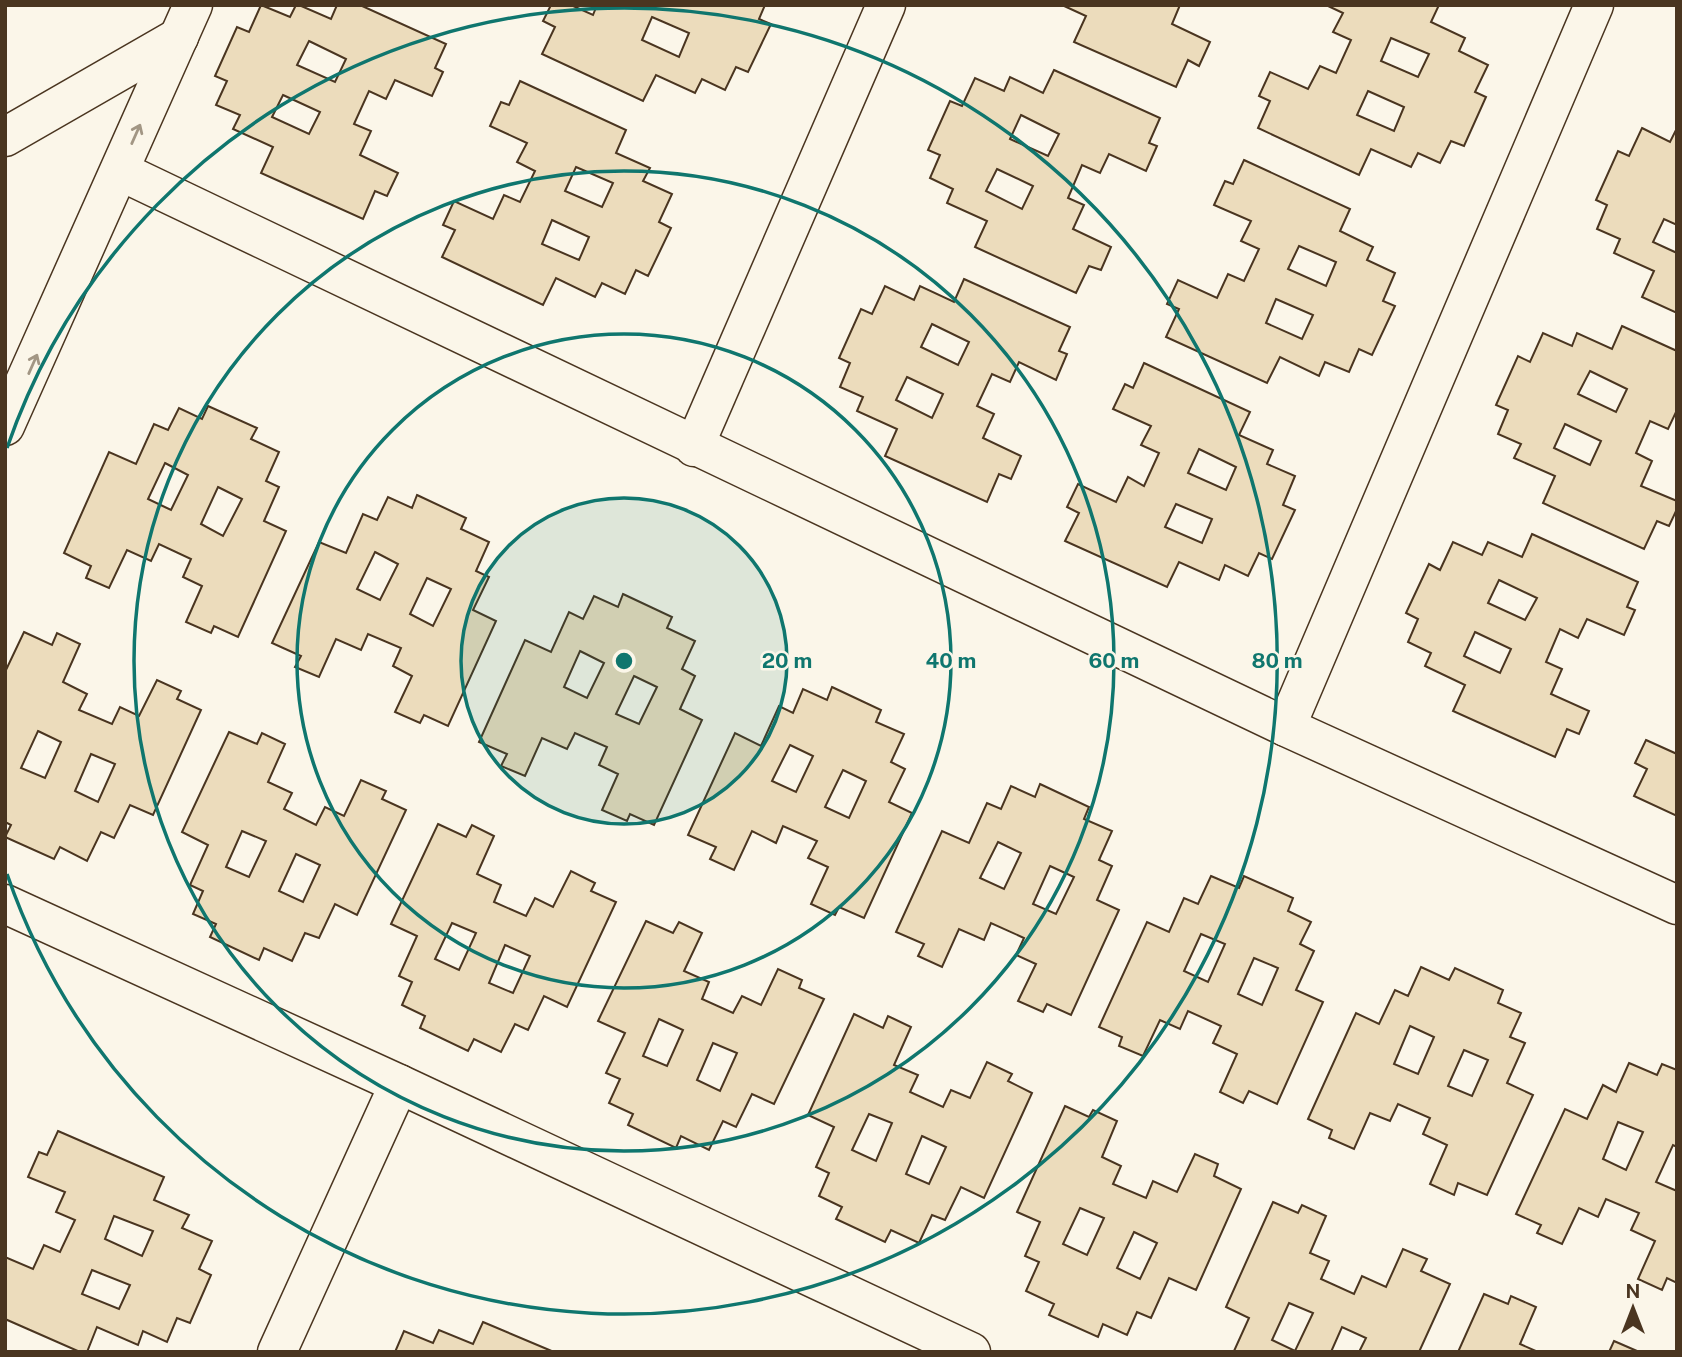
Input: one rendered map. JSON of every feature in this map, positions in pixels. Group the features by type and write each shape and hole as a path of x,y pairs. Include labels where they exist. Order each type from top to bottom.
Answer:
{"street":[{"path":"694,447 886,5"},
{"path":"1286,727 1594,5"},
{"path":"5,137 186,21"},
{"path":"5,426 186,21"},
{"path":"120,171 1286,727 1677,905"},
{"path":"5,904 399,1084 971,1352"},
{"path":"277,1352 399,1084"}],"building":[{"path":"261,5 290,17 296,5 299,5 331,19 337,5 360,5 446,44 435,68 443,72 432,96 395,80 386,99 369,91 354,124 371,131 360,155 398,173 387,196 375,191 363,219 261,173 273,147 233,129 240,115 216,105 227,81 215,76 237,27 249,32","holes":["309,41 346,59 335,82 297,65","283,95 320,112 309,134 272,117"]},
{"path":"551,5 571,5 593,15 597,5 765,5 759,19 771,24 748,72 736,67 725,90 702,79 695,93 656,75 643,101 542,54 555,27 543,21","holes":["652,17 689,33 679,57 642,40"]},
{"path":"1062,5 1180,5 1172,24 1210,42 1199,66 1188,60 1176,87 1074,42 1086,16"},
{"path":"1326,5 1439,5 1431,22 1465,38 1459,51 1488,65 1475,92 1486,97 1464,146 1451,141 1440,163 1418,153 1411,167 1371,149 1359,175 1258,128 1270,101 1259,96 1270,72 1308,89 1320,66 1336,73 1351,40 1333,32 1343,13","holes":["1391,38 1429,54 1418,77 1381,61","1368,91 1404,107 1394,131 1357,115"]},
{"path":"1054,70 1160,118 1149,143 1157,146 1146,171 1109,154 1100,173 1082,165 1068,198 1084,205 1073,229 1111,247 1101,270 1089,266 1076,293 975,247 987,221 947,203 953,189 930,178 940,155 928,150 950,101 962,106 975,78 1004,91 1010,77 1043,93","holes":["1021,115 1059,134 1048,156 1010,139","997,169 1033,186 1022,209 986,191"]},
{"path":"520,81 626,130 616,153 650,168 643,181 672,194 659,222 671,228 648,276 636,270 625,294 602,283 595,297 556,278 543,305 442,257 455,230 443,225 454,201 493,219 504,195 520,202 535,171 517,162 527,143 490,126 501,102 509,105","holes":["576,167 613,183 602,207 565,191","552,220 589,237 579,260 542,244"]},
{"path":"1642,128 1670,142 1677,128 1677,225 1664,219 1653,242 1677,253 1677,313 1642,297 1654,271 1614,253 1620,239 1597,229 1607,205 1596,200 1618,151 1629,156"},
{"path":"1244,160 1350,209 1340,231 1373,247 1367,260 1395,273 1383,301 1395,306 1372,355 1359,349 1349,372 1325,362 1319,376 1280,357 1267,383 1166,337 1179,309 1167,304 1178,280 1217,298 1228,274 1244,281 1259,249 1241,241 1251,221 1214,205 1225,181 1233,184","holes":["1299,246 1336,262 1326,286 1288,269","1276,299 1313,315 1302,339 1266,323"]},
{"path":"964,279 1070,327 1059,351 1067,354 1056,380 1019,362 1010,382 992,374 977,406 994,414 983,438 1021,456 1011,479 999,474 987,502 885,456 897,429 857,411 863,397 840,387 850,363 839,358 861,309 872,314 885,286 914,300 920,286 954,302","holes":["932,324 969,342 958,365 921,347","907,377 943,394 932,418 896,400"]},
{"path":"1622,326 1677,351 1677,410 1668,429 1650,421 1636,453 1652,461 1641,486 1677,501 1677,509 1669,526 1657,521 1644,549 1543,503 1555,476 1514,458 1521,444 1498,434 1508,410 1496,405 1518,356 1530,362 1543,333 1572,346 1577,333 1612,349","holes":["1590,371 1627,389 1616,412 1578,394","1565,424 1601,441 1590,465 1554,448"]},
{"path":"1144,363 1250,412 1239,435 1273,450 1267,464 1295,476 1283,505 1295,510 1272,559 1259,553 1248,576 1225,565 1219,580 1179,562 1167,587 1065,541 1079,513 1067,507 1078,484 1116,502 1128,477 1144,486 1159,453 1141,445 1151,426 1113,409 1125,384 1133,388","holes":["1199,449 1236,467 1226,490 1188,473","1176,504 1212,519 1202,543 1165,527"]},
{"path":"208,406 257,428 251,439 279,452 266,481 279,487 264,521 286,531 238,637 214,626 211,633 186,622 202,586 183,577 191,559 159,544 151,561 127,550 109,588 86,578 91,566 64,553 109,452 136,464 154,424 168,430 179,408 202,419","holes":["165,463 188,475 171,510 148,499","218,487 242,499 223,536 201,524"]},
{"path":"417,495 466,518 461,529 489,542 476,571 489,577 473,610 496,621 448,726 424,715 420,723 395,712 412,676 393,666 401,648 368,634 361,650 336,639 319,677 295,667 301,656 272,643 319,542 346,553 363,514 377,520 388,497 412,508","holes":["375,552 398,564 380,600 357,589","427,578 451,589 433,626 410,614"]},
{"path":"1532,534 1638,582 1627,607 1635,610 1624,635 1587,619 1578,638 1560,629 1546,662 1562,669 1551,694 1589,711 1579,734 1567,729 1555,757 1453,711 1465,685 1425,666 1431,653 1408,642 1418,619 1406,613 1429,564 1440,570 1453,542 1482,555 1488,542 1522,557","holes":["1499,580 1537,598 1525,620 1488,603","1475,632 1511,649 1500,673 1464,656"]},
{"path":"623,594 672,617 667,628 695,641 682,669 695,676 680,709 702,720 654,825 630,814 627,821 602,810 618,774 599,765 607,747 575,733 567,749 542,738 525,776 501,766 507,754 479,742 525,640 551,652 569,612 583,619 594,596 618,607","holes":["580,651 604,663 587,698 564,687","634,676 657,687 639,724 616,714"]},
{"path":"24,632 52,645 57,633 80,644 63,682 87,694 79,710 112,724 120,707 139,716 157,680 181,691 177,699 201,710 153,815 130,805 114,838 101,832 87,861 60,847 54,859 5,837 11,825 5,822 5,672","holes":["38,731 61,742 45,778 21,768","91,754 115,764 98,802 75,791"]},
{"path":"832,687 881,710 876,722 904,734 891,762 905,769 889,802 912,813 864,918 839,907 835,915 811,904 828,867 808,858 817,841 783,826 776,843 752,831 734,870 710,859 716,847 688,835 735,733 761,746 779,706 793,713 803,689 827,700","holes":["790,745 813,756 796,792 772,781","843,770 866,781 849,818 825,807"]},
{"path":"229,732 257,744 262,733 285,744 268,782 292,793 284,809 316,825 325,807 344,816 361,780 386,791 382,799 406,810 357,915 335,904 319,938 305,933 292,961 264,948 259,960 210,937 216,924 193,914 203,891 190,885 208,845 182,832","holes":["242,831 266,841 249,877 226,867","296,854 320,865 303,902 279,891"]},
{"path":"1646,740 1677,754 1677,816 1634,796 1647,769 1635,763"},
{"path":"1040,784 1089,807 1084,819 1112,831 1099,860 1112,866 1097,900 1119,910 1071,1015 1047,1004 1043,1012 1018,1001 1036,964 1016,955 1024,938 991,923 984,940 959,929 942,967 918,956 924,944 896,932 942,831 969,843 987,803 1001,809 1011,786 1035,797","holes":["998,842 1021,853 1004,889 980,878","1050,866 1074,877 1056,914 1033,904"]},
{"path":"438,824 466,837 472,825 494,836 477,874 501,885 494,902 526,916 535,898 553,907 571,871 595,883 591,891 616,902 567,1007 544,996 528,1030 515,1024 501,1052 474,1039 468,1051 420,1028 425,1016 402,1005 412,982 399,976 417,936 391,924","holes":["452,923 476,933 459,970 435,959","505,945 530,956 513,993 489,983"]},
{"path":"1211,876 1239,888 1244,876 1293,898 1288,911 1311,922 1300,944 1314,951 1296,990 1323,1002 1277,1104 1249,1091 1243,1103 1220,1092 1237,1054 1213,1043 1221,1026 1188,1011 1180,1029 1160,1020 1143,1056 1119,1046 1122,1037 1099,1027 1147,922 1169,932 1184,898 1198,904","holes":["1201,934 1225,944 1208,982 1184,971","1254,958 1278,968 1262,1005 1238,994"]},
{"path":"646,921 673,933 679,922 702,933 684,971 709,982 702,999 733,1013 742,996 761,1005 778,969 802,980 799,988 824,999 774,1104 752,1094 736,1127 723,1121 709,1150 681,1136 676,1148 628,1125 633,1114 609,1103 620,1079 606,1073 625,1033 598,1021","holes":["659,1019 683,1030 667,1066 643,1056","713,1043 737,1053 720,1091 697,1080"]},
{"path":"1421,967 1449,980 1455,968 1503,990 1498,1003 1521,1013 1510,1037 1525,1043 1507,1083 1533,1095 1487,1195 1458,1183 1454,1195 1430,1184 1447,1145 1423,1134 1430,1118 1398,1104 1390,1121 1370,1113 1354,1149 1329,1138 1332,1130 1308,1119 1356,1013 1379,1024 1395,990 1408,996","holes":["1410,1026 1434,1037 1418,1074 1394,1064","1464,1050 1488,1060 1472,1096 1448,1086"]},
{"path":"854,1014 883,1028 888,1016 911,1027 894,1065 918,1075 910,1092 943,1107 951,1090 970,1098 987,1062 1012,1074 1008,1081 1032,1093 984,1198 961,1187 945,1220 932,1215 919,1243 891,1230 885,1242 836,1219 842,1207 819,1196 829,1173 816,1167 834,1127 808,1115","holes":["869,1114 892,1123 876,1161 852,1150","922,1136 946,1147 929,1184 906,1174"]},
{"path":"1629,1063 1657,1075 1662,1064 1677,1070 1677,1147 1673,1145 1656,1182 1677,1191 1677,1283 1667,1278 1662,1290 1638,1279 1655,1241 1631,1230 1639,1213 1606,1199 1598,1217 1579,1208 1562,1244 1537,1233 1541,1225 1516,1214 1565,1109 1587,1119 1603,1085 1616,1092","holes":["1618,1122 1643,1132 1626,1170 1603,1159"]},
{"path":"1065,1106 1089,1117 1093,1110 1117,1121 1102,1157 1121,1166 1113,1184 1146,1198 1153,1181 1177,1192 1195,1154 1218,1164 1214,1176 1241,1189 1196,1290 1169,1278 1151,1318 1137,1312 1127,1335 1103,1324 1098,1337 1049,1315 1054,1304 1026,1291 1039,1262 1025,1256 1040,1222 1017,1212","holes":["1080,1208 1104,1218 1087,1255 1063,1244","1134,1232 1157,1243 1140,1279 1117,1268"]},
{"path":"58,1131 164,1177 154,1200 189,1215 182,1228 212,1241 199,1269 211,1275 190,1323 177,1318 167,1342 143,1331 138,1345 97,1327 87,1352 80,1352 5,1319 5,1257 33,1269 44,1245 60,1252 75,1220 56,1212 65,1192 28,1177 39,1152 47,1155","holes":["114,1216 153,1231 142,1256 105,1239","92,1270 130,1285 119,1309 82,1294"]},
{"path":"1273,1202 1298,1213 1302,1205 1326,1216 1310,1253 1329,1261 1321,1279 1354,1294 1362,1276 1386,1287 1403,1249 1427,1259 1421,1271 1450,1284 1419,1352 1359,1352 1366,1338 1342,1327 1331,1352 1234,1351 1249,1318 1226,1307","holes":["1289,1303 1313,1313 1295,1351 1272,1340"]},
{"path":"1484,1294 1508,1304 1511,1296 1536,1307 1520,1344 1538,1352 1458,1352"},
{"path":"483,1322 554,1352 395,1352 404,1331 433,1343 439,1330 473,1344"},
{"path":"1614,1341 1637,1351 1609,1352"}]}
